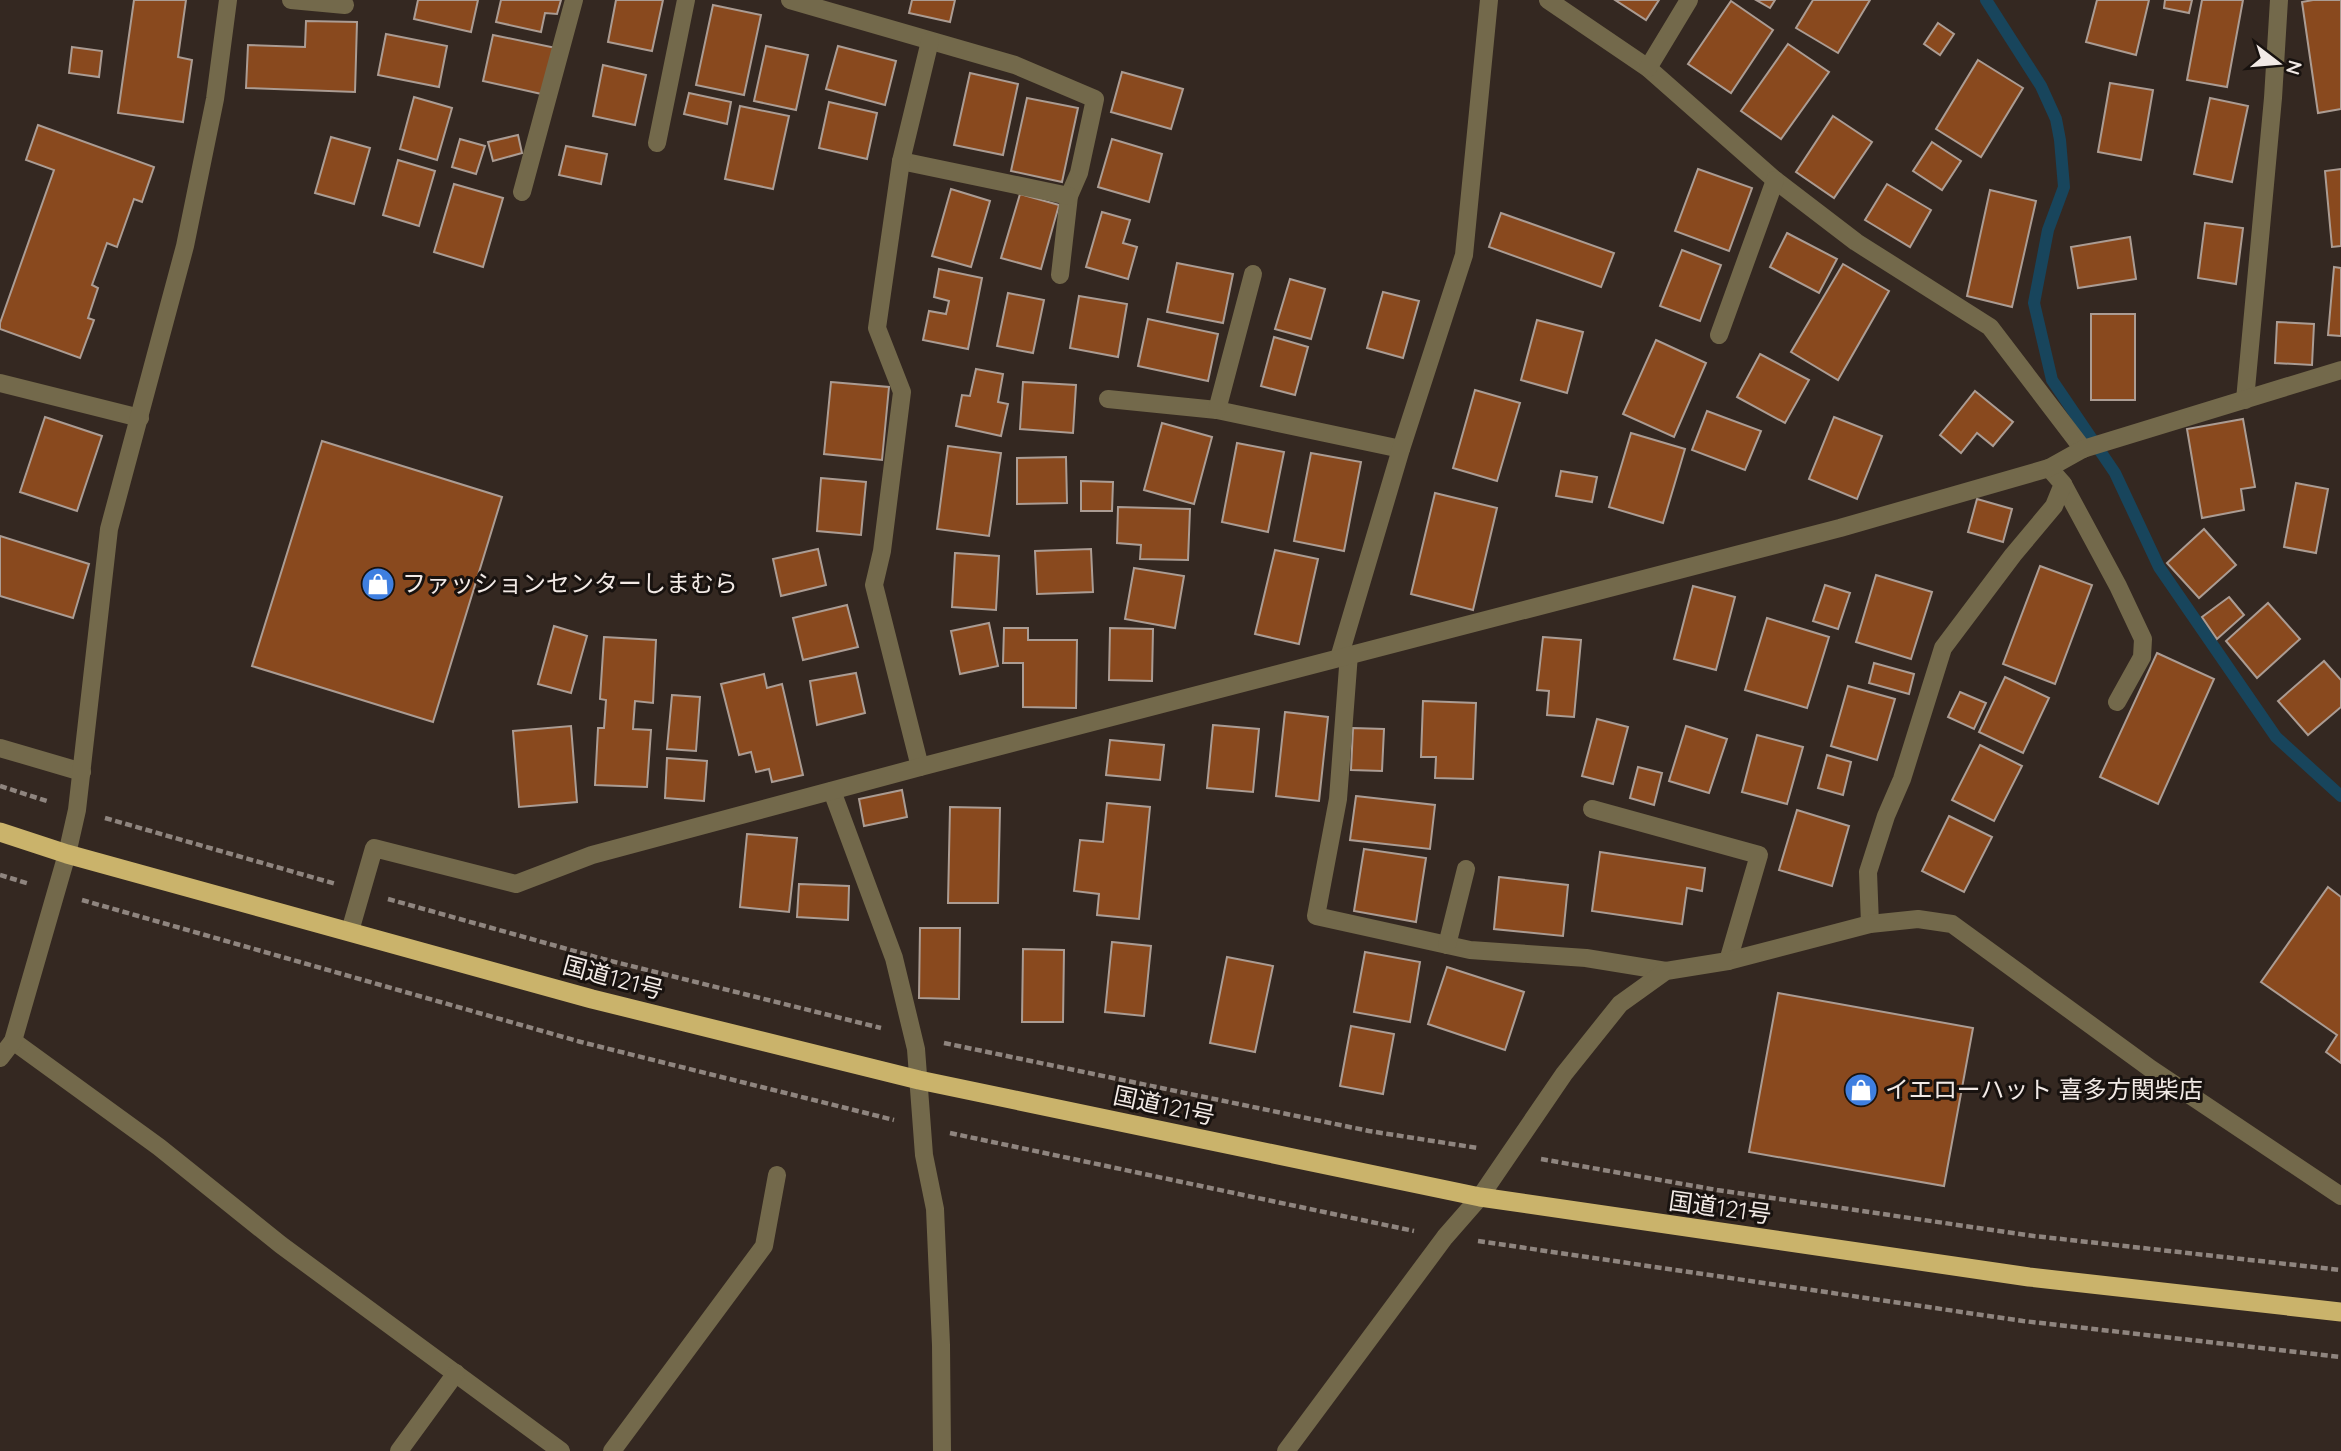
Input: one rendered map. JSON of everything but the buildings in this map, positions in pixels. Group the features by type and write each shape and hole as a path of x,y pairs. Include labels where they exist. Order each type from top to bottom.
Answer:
{"highway":[{"name":"国道121号","path":"0,832 67,855 592,999 919,1080 1480,1197 2029,1277 2341,1312"}],"street":[{"path":"0,1058 13,1041 67,855 77,810 109,529 188,233 215,99 228,0"},
{"path":"291,0 345,5"},
{"path":"522,192 574,0"},
{"path":"657,143 686,0"},
{"path":"790,0 1015,65 1095,99 1079,173 1069,196 1060,275"},
{"path":"1489,0 1464,255 1401,449 1344,656 1338,799 1317,916 1470,950 1586,958 1666,971 1728,961 1870,924 1918,919 1952,924 2151,1069 2341,1196"},
{"path":"1548,0 1648,68 1774,180 1856,242 1990,327 2083,449"},
{"path":"1648,68 1689,0"},
{"path":"2245,400 2273,99 2278,0"},
{"path":"920,767 874,585 883,551 902,392 877,328 901,161 930,41"},
{"path":"901,161 1069,196"},
{"path":"1719,335 1774,180"},
{"path":"1217,410 1253,274"},
{"path":"350,931 374,848 516,884 592,855 1840,528 2049,468 2083,449 2341,370"},
{"path":"0,383 140,418"},
{"path":"1108,399 1217,410 1401,449"},
{"path":"2049,468 2063,484 2143,639 2142,657 2117,702"},
{"path":"1870,924 1868,872 1886,816 1902,779 1943,648 2013,555 2054,506 2063,484"},
{"path":"0,748 82,772"},
{"path":"832,791 894,958 913,1036 924,1155 935,1209 942,1345 942,1451"},
{"path":"1592,808 1759,855 1728,961"},
{"path":"1447,945 1466,869"},
{"path":"1286,1451 1445,1237 1480,1197 1564,1074 1620,1004 1666,971"},
{"path":"13,1041 159,1147 281,1245 561,1451"},
{"path":"612,1451 764,1246 777,1175"},
{"path":"399,1451 456,1373"}],"path":[{"path":"0,786 603,959 913,1036 1369,1131 1717,1190 2006,1232 2341,1270"}],"waterway":[{"path":"1986,0 2041,86 2056,119 2060,140 2064,187 2048,230 2034,303 2052,380 2115,473 2159,567 2276,737 2341,796"}],"place":[{"name":"ファッションセンターしまむら","path":"378,584"},
{"name":"イエローハット 喜多方関柴店","path":"1861,1090"}]}
